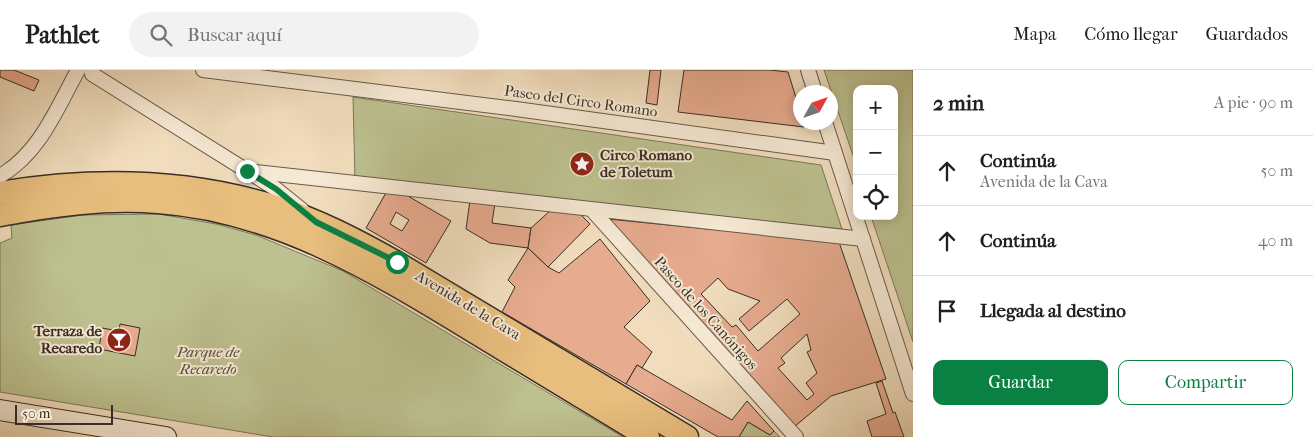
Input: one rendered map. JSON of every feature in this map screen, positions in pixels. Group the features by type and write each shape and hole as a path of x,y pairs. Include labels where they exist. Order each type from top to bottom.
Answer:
{"main road":[{"name":"Avenida de la Cava","path":"0,193 81,184 160,184 239,197 276,207 316,222 397,262 687,437"},
{"name":"Avenida de la Cava","path":"0,215 87,201 159,202 212,210 288,231 350,259 407,291 648,437"}],"street":[{"path":"0,176 24,158 38,142 78,70"},
{"path":"91,70 92,74 276,189 316,222"},
{"name":"Paseo del Circo Romano","path":"203,70 526,110 835,153"},
{"path":"808,70 813,85"},
{"path":"828,130 913,394"},
{"path":"247,171 863,239"},
{"name":"Paseo de los Canónigos","path":"592,210 796,437"},
{"path":"0,410 166,437"}],"green space":[{"path":"824,70 913,70 913,342 872,220 898,220 898,85 853,85 853,155 838,111 838,85 829,85"},
{"path":"353,97 821,165 842,229 355,180"},
{"name":"Parque de Recaredo","path":"159,214 216,224 256,235 343,271 623,437 273,437 0,392 0,243 12,238 11,225 83,215"},
{"path":"748,422 770,435 774,431 780,437 739,437"}],"building":[{"path":"0,70 14,70 39,80 34,91 0,77"},
{"path":"650,70 661,70 657,105 646,103"},
{"path":"684,70 770,70 788,72 793,88 793,126 678,112"},
{"path":"387,191 401,192 451,221 426,263 366,228","holes":["396,212 409,220 402,231 390,224"]},
{"path":"470,200 495,203 492,223 531,228 528,248 490,243 466,229"},
{"path":"552,209 579,213 590,224 548,267 528,248 531,228"},
{"path":"608,219 839,242 886,379 831,396 794,427","holes":["718,278 728,289 760,301 739,319 749,331 787,299 800,314 758,351 736,325 732,327 701,294","807,334 811,350 807,352 817,373 806,383 814,394 807,400 778,368 785,363 781,358"]},
{"path":"600,239 650,301 624,327 652,352 642,368 637,365 626,384 502,312 515,287 508,280 528,248 548,267 559,273"},
{"name":"Terraza de Recaredo","path":"120,324 140,328 135,356 99,349 102,328 119,331"},
{"path":"637,365 732,420 747,401 774,431 770,435 748,422 739,437 718,437 626,384"},
{"path":"882,381 904,437 872,437 867,421 886,414 876,383"}],"place":[{"name":"Circo Romano de Toletum","path":"582,164"},
{"name":"Terraza de Recaredo","path":"119,340"}],"route":[{"path":"247,171 276,189 316,222 348,236 397,262"}]}
